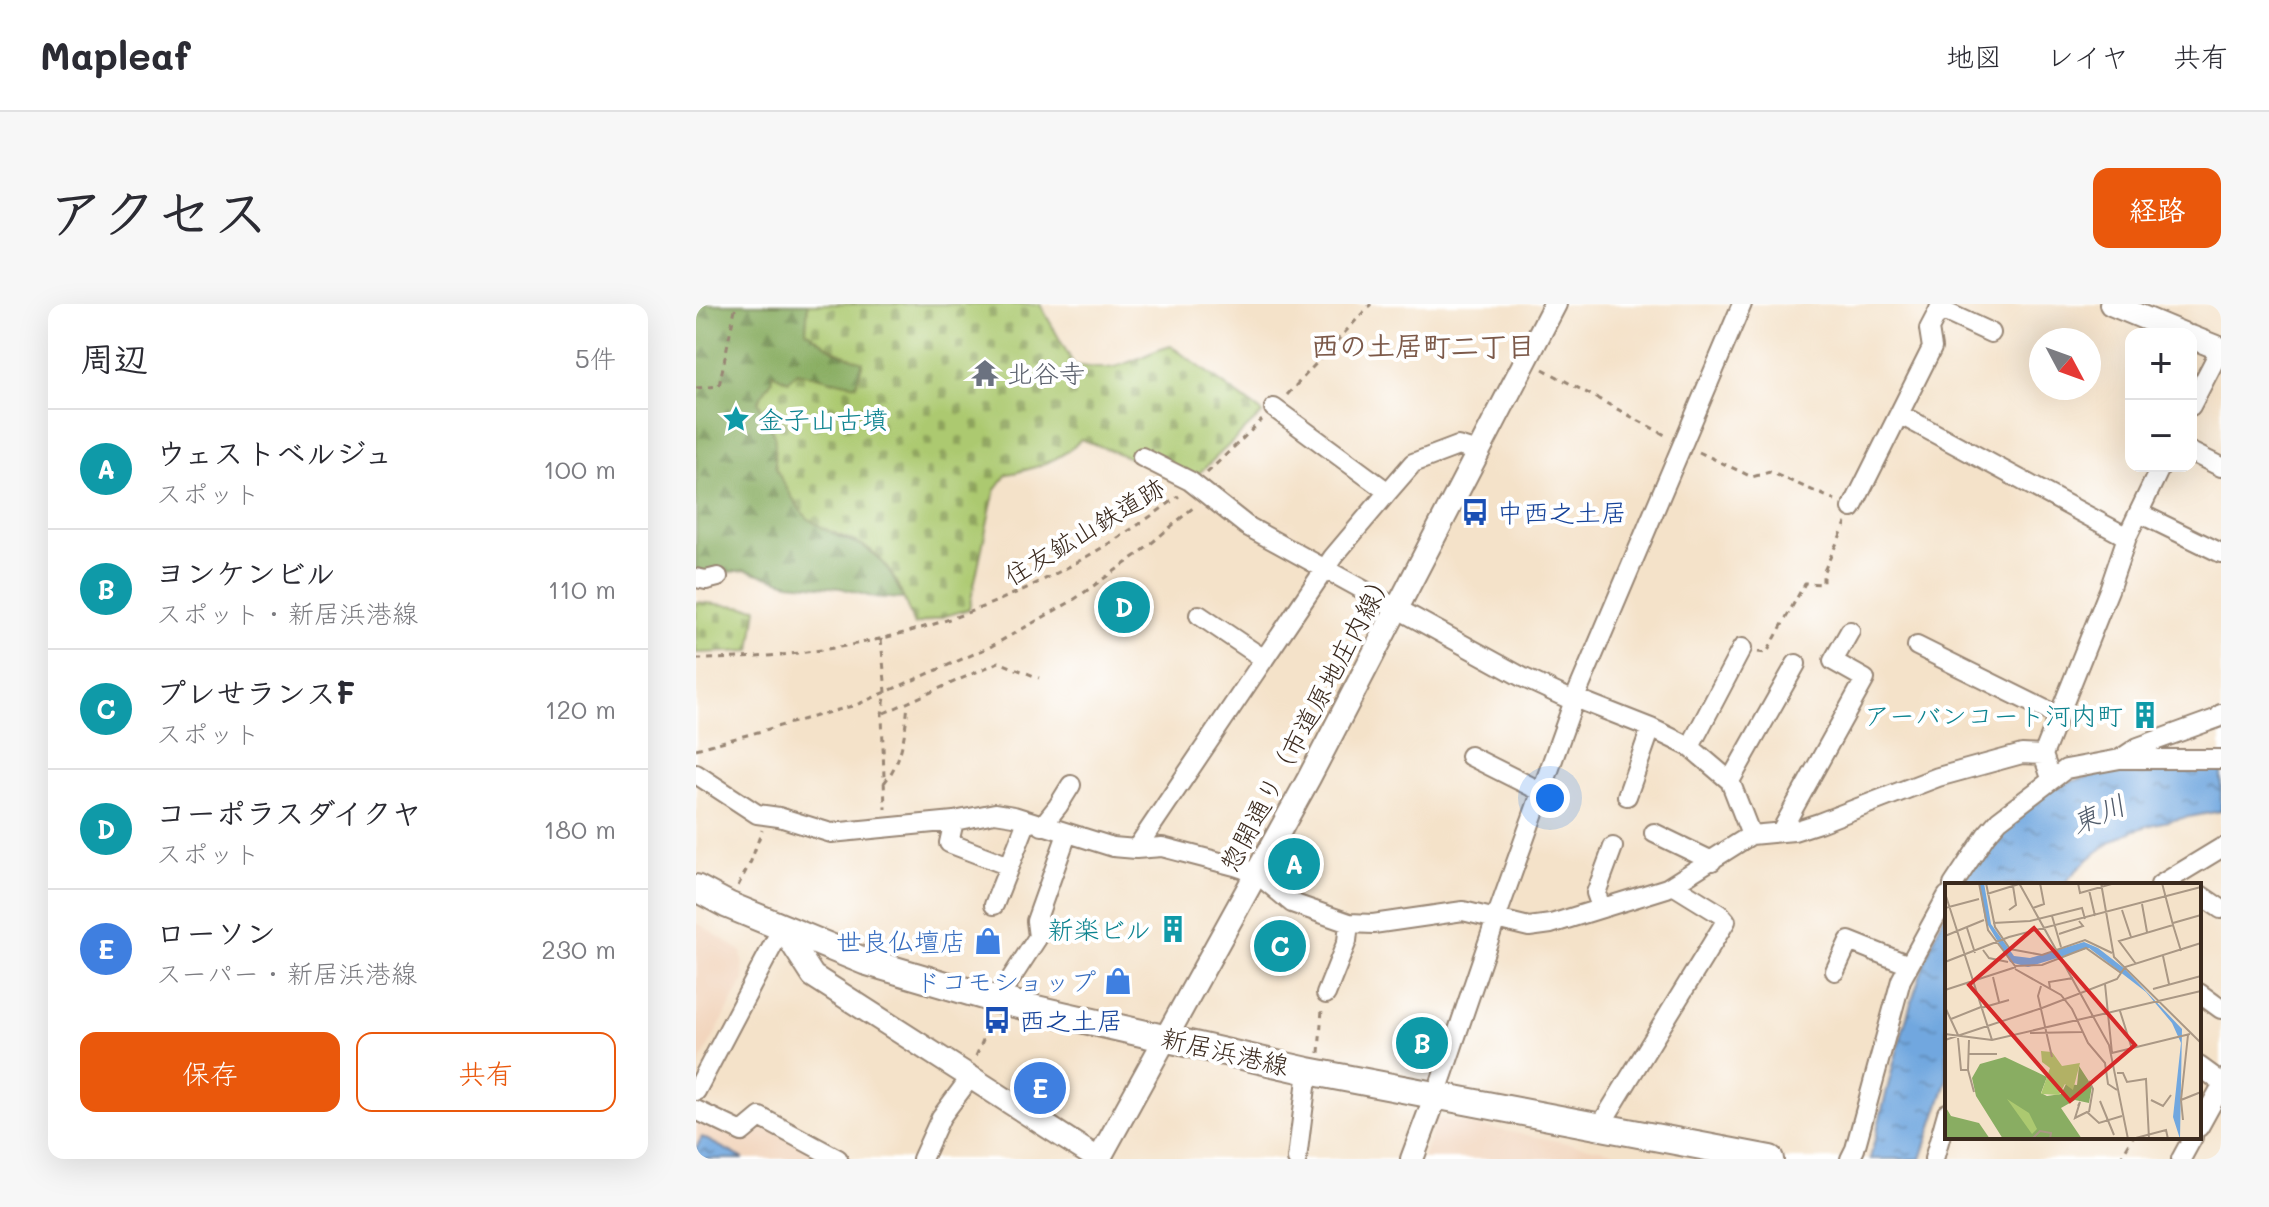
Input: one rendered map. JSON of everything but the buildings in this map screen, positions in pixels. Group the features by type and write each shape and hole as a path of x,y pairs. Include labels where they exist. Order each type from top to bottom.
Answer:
{"main road":[{"name":"新居浜港線","path":"696,888 728,905 864,961 997,1000 1313,1072 1770,1159"}],"street":[{"name":"惣開通り（市道原地庄内線）","path":"1099,1159 1309,778 1555,304"},
{"path":"1412,1159 1575,698 1742,304"},
{"path":"2111,304 2169,328"},
{"path":"1852,508 1932,348 1929,329 1940,306 1991,333"},
{"path":"2194,400 2221,349 2197,339"},
{"path":"1274,408 1388,492"},
{"path":"1899,414 2127,537"},
{"path":"1136,849 1333,557 1388,492 1413,463 1458,446 1478,452"},
{"path":"2197,455 2221,467"},
{"path":"1142,457 1190,481 1247,526 1522,677 1567,698 1575,698 1651,728 1690,747 1730,781 1751,835"},
{"path":"2051,778 2043,755 2127,537 2158,472"},
{"path":"2139,513 2221,553"},
{"path":"696,578 706,580 718,577"},
{"path":"1199,615 1264,659"},
{"path":"1781,831 1865,679 1833,661 1850,631"},
{"path":"1917,646 2058,716"},
{"path":"1690,747 1742,648"},
{"path":"1730,781 1796,664"},
{"path":"2120,759 2138,747 2218,718 2221,714"},
{"path":"1627,796 1651,728"},
{"path":"696,774 757,814 779,817 831,833 954,821 995,813 1113,847 1162,847 1256,873 1292,903 1349,923 1373,924 1463,911 1529,927 1551,924 1673,885 1751,835 1794,831 1938,777 2022,754 2043,755"},
{"path":"1470,756 1542,792"},
{"path":"1954,883 1999,820 2066,769 2120,759 2221,759"},
{"path":"994,905 1009,866 1034,823 1071,785"},
{"path":"954,821 949,843 1009,866"},
{"path":"1654,833 1712,861"},
{"path":"997,1000 1038,937 1036,921 1067,834"},
{"path":"1601,907 1596,893 1613,847"},
{"path":"2173,882 2221,848"},
{"path":"1600,1126 1726,921 1720,914 1673,885"},
{"path":"2201,895 2221,909"},
{"path":"1850,1159 1901,980 1945,900"},
{"path":"1326,994 1347,941 1349,923"},
{"path":"696,1091 782,928 813,976 1099,1159"},
{"path":"1835,971 1849,941 1909,965"},
{"path":"2201,994 2221,1009"},
{"path":"2201,1068 2221,1084 2201,1123"},
{"path":"1297,1159 1313,1072"},
{"path":"922,1159 941,1117 968,1077"},
{"path":"696,1110 742,1132 760,1117 838,1159"},
{"path":"1934,1159 1945,1120"},
{"path":"2181,1159 2192,1139"}],"path":[{"path":"696,388 719,386 736,304"},
{"name":"住友鉱山鉄道跡","path":"696,659 738,659 796,653 881,639 946,622 1011,597 1200,491 1371,304"},
{"path":"1526,360 1752,477 1770,472 1852,508 1823,573 1823,584 1805,583 1766,653 1742,648"},
{"path":"696,749 856,705 990,647 1072,601 1140,553 1200,491"},
{"path":"881,639 886,692 882,714 886,829"},
{"path":"882,714 999,662 1039,678"},
{"path":"884,783 895,770 905,737 908,704"},
{"path":"728,905 751,861 766,815"},
{"path":"1313,1072 1326,994"},
{"path":"968,1077 991,1025 997,1000"},
{"path":"2120,1159 2132,1139"}],"shaded area":[{"path":"696,922 741,951 744,980 696,1070"},
{"path":"1436,1118 1651,1159 1423,1159"},
{"path":"696,1120 744,1140 765,1126 825,1159 696,1159"}],"green space":[{"path":"696,304 808,304 806,331 835,351 863,361 857,385 788,381 772,374 772,380 758,401 775,437 778,472 800,510 839,537 862,545 876,556 889,570 904,599 872,597 841,588 789,583 746,570 713,574 696,572"},
{"path":"808,304 1040,304 1074,365 1110,368 1171,346 1263,413 1195,477 1138,461 1081,439 1047,462 1007,474 996,489 991,506 969,609 914,625 895,580 881,560 862,545 812,521 793,499 777,471 774,435 758,401 772,380 772,373 788,381 797,372 856,385 863,362 835,351 806,331"},
{"path":"696,602 757,608 751,651 696,653"}],"water":[{"name":"東川","path":"2221,763 2221,811 2152,825 2116,839 2099,850 2065,883 1961,883 1974,858 2016,814 2053,787 2129,765"},
{"path":"1945,913 1945,1088 1921,1159 1870,1159 1912,1000"},
{"path":"702,1137 744,1159 696,1159 696,1148"}],"place":[{"name":"北谷寺","path":"985,373"},
{"name":"金子山古墳","path":"736,419"},
{"name":"中西之土居","path":"1475,512"},
{"name":"コーポラスダイクヤ","path":"1124,607"},
{"name":"アーバンコート河内町","path":"2145,715"},
{"name":"ウェストベルジュ","path":"1294,864"},
{"name":"新楽ビル","path":"1173,929"},
{"name":"世良仏壇店","path":"988,941"},
{"name":"プレせランスF","path":"1280,946"},
{"name":"ドコモショップ","path":"1118,981"},
{"name":"西之土居","path":"997,1020"},
{"name":"ヨンケンビル","path":"1422,1043"},
{"name":"ローソン","path":"1040,1088"}],"district":[{"name":"西の土居町二丁目","path":"1423,345"}]}
